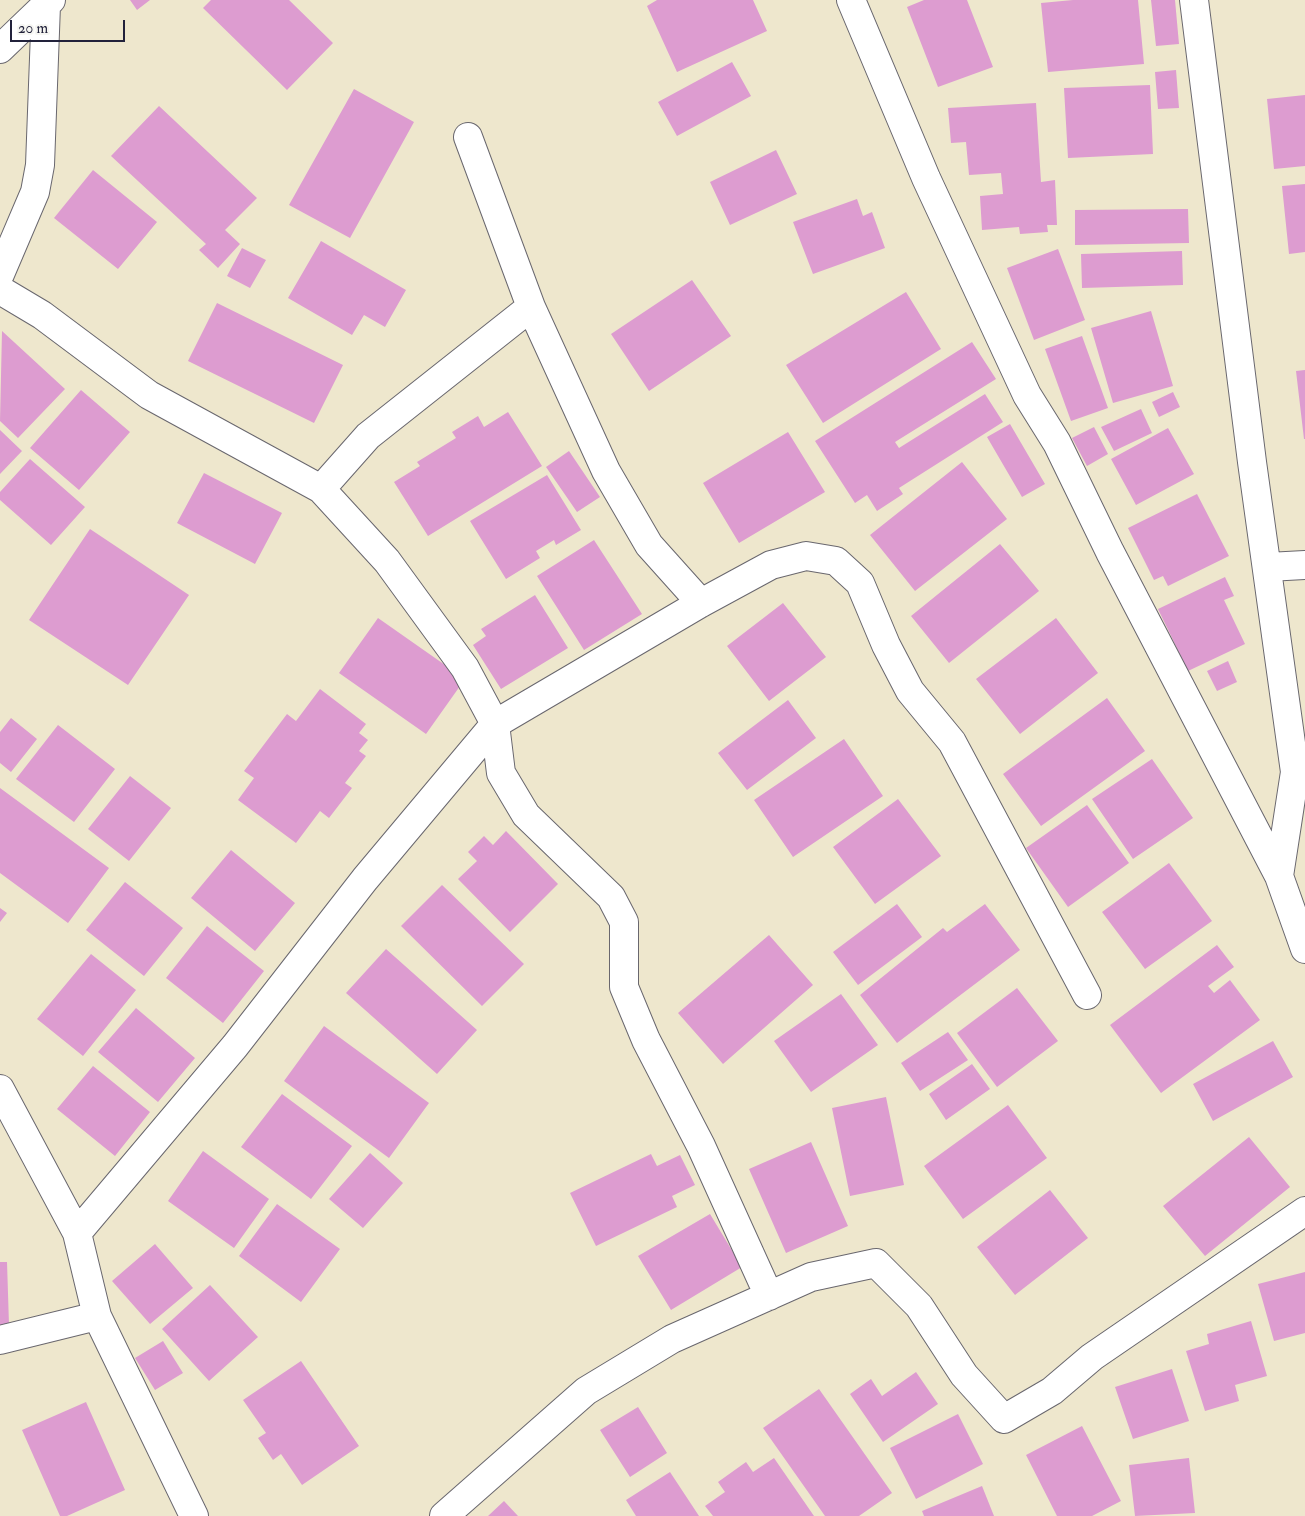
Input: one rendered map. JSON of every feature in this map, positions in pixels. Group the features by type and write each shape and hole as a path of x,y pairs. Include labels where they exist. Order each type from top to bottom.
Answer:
{"street":[{"path":"851,0 926,178 1027,395 1057,443 1110,552 1279,876 1305,949"},
{"path":"1194,0 1252,462 1268,566 1295,772 1279,876"},
{"path":"0,49 48,3"},
{"path":"0,274 35,192 40,165 48,3"},
{"path":"468,137 531,307 606,471 649,545 701,603"},
{"path":"0,290 42,315 149,395 321,489 387,561 465,668 495,724 501,773 526,815 610,897 624,922 624,987 646,1040 701,1146 769,1296"},
{"path":"321,489 368,436 531,307"},
{"path":"77,1233 235,1046 365,879 495,724 701,603 771,565 806,556 836,561 860,582 886,645 910,691 952,742 1087,995"},
{"path":"1268,566 1305,565"},
{"path":"0,1089 77,1233 97,1316 194,1516"},
{"path":"444,1516 586,1391 672,1340 811,1277 876,1263 919,1306 964,1375 1004,1419 1052,1391 1100,1351 1305,1211"},
{"path":"0,1340 97,1316"}],"building":[{"path":"130,0 150,0 137,10"},
{"path":"211,0 289,0 333,43 287,90 203,8"},
{"path":"657,0 753,0 767,31 677,72 647,6"},
{"path":"924,0 967,0 993,67 938,87 907,7"},
{"path":"1073,0 1138,0 1144,64 1048,72 1041,3"},
{"path":"1151,0 1175,0 1179,44 1156,46"},
{"path":"732,62 751,96 677,136 658,102"},
{"path":"1176,70 1179,108 1158,109 1155,72"},
{"path":"1150,85 1153,154 1068,158 1064,88"},
{"path":"354,89 414,122 350,238 289,205"},
{"path":"1305,95 1305,166 1274,169 1267,99"},
{"path":"1036,103 1041,182 1055,180 1057,225 1047,225 1048,232 1020,234 1019,227 982,230 980,196 1003,194 1001,173 969,175 966,142 951,143 948,108"},
{"path":"159,106 257,198 225,230 240,244 218,268 199,250 206,244 111,156"},
{"path":"776,150 797,194 730,225 710,182"},
{"path":"93,170 157,222 118,269 54,218"},
{"path":"1305,184 1305,252 1289,254 1282,186"},
{"path":"857,199 863,216 872,212 885,248 813,274 793,222"},
{"path":"1188,209 1189,243 1075,245 1075,210"},
{"path":"321,241 406,290 385,327 364,315 352,335 288,298"},
{"path":"242,248 266,260 250,288 227,276"},
{"path":"1058,249 1085,320 1034,340 1007,268"},
{"path":"1182,251 1183,285 1082,288 1081,254"},
{"path":"692,280 731,336 649,391 611,334"},
{"path":"906,292 941,349 823,423 786,365"},
{"path":"217,303 343,365 314,423 188,361"},
{"path":"1151,311 1173,386 1113,403 1091,328"},
{"path":"2,331 65,389 18,438 0,421"},
{"path":"1082,336 1108,408 1071,421 1045,349"},
{"path":"972,342 996,379 895,442 899,448 985,394 1003,422 899,488 903,494 877,511 867,495 855,503 815,441"},
{"path":"1305,370 1305,439 1304,439 1296,371"},
{"path":"81,390 130,432 79,490 30,448"},
{"path":"1173,392 1180,407 1159,417 1152,402"},
{"path":"1141,409 1152,433 1114,451 1101,427"},
{"path":"508,412 542,466 428,536 394,482 420,466 417,462 456,438 452,432 478,416 484,427"},
{"path":"1010,424 1045,484 1022,497 987,437"},
{"path":"1094,427 1108,454 1087,466 1072,438"},
{"path":"1168,428 1194,474 1136,505 1111,459"},
{"path":"0,430 22,451 0,474"},
{"path":"788,432 825,492 739,543 703,483"},
{"path":"569,451 600,497 577,512 546,467"},
{"path":"30,459 85,507 51,545 0,500 0,492"},
{"path":"962,462 1007,519 915,591 870,535"},
{"path":"204,473 282,513 255,564 177,523"},
{"path":"547,475 581,530 556,545 554,540 536,551 540,558 506,579 470,521"},
{"path":"1197,494 1229,556 1168,586 1163,576 1154,580 1128,528"},
{"path":"90,529 189,595 128,685 29,620"},
{"path":"594,540 642,614 584,650 537,576"},
{"path":"1000,544 1039,591 949,663 911,616"},
{"path":"1225,577 1234,596 1224,600 1245,644 1188,671 1158,609"},
{"path":"535,595 568,648 501,689 473,645 486,636 481,629"},
{"path":"783,603 826,657 769,701 727,646"},
{"path":"378,618 465,679 426,734 339,673"},
{"path":"1056,618 1098,673 1020,734 976,679"},
{"path":"1228,661 1237,682 1217,691 1207,671"},
{"path":"320,689 366,724 359,733 368,740 359,751 366,756 345,783 352,788 329,818 320,811 296,843 238,800 254,778 244,771 287,714 296,721"},
{"path":"1107,698 1145,751 1041,826 1003,774"},
{"path":"788,700 816,738 747,790 718,753"},
{"path":"11,718 37,739 11,772 0,763 0,732"},
{"path":"58,725 115,769 74,822 16,779"},
{"path":"844,739 883,796 793,857 754,800"},
{"path":"1152,759 1193,818 1133,859 1092,799"},
{"path":"130,776 171,808 129,861 88,829"},
{"path":"0,788 109,868 68,923 0,873"},
{"path":"898,799 941,856 875,904 833,847"},
{"path":"1087,805 1129,863 1068,907 1026,848"},
{"path":"506,831 558,884 510,932 458,879 477,861 468,852 484,836 493,845"},
{"path":"231,850 295,903 255,951 191,898"},
{"path":"1169,863 1212,921 1145,969 1102,912"},
{"path":"125,882 183,928 144,976 86,930"},
{"path":"442,885 524,964 482,1006 401,926"},
{"path":"897,904 922,937 858,985 833,952"},
{"path":"985,904 1020,950 897,1043 860,995 943,928 947,932"},
{"path":"0,908 7,913 0,922"},
{"path":"207,926 264,971 223,1023 166,978"},
{"path":"769,935 813,985 723,1064 678,1013"},
{"path":"1217,945 1234,967 1208,986 1214,993 1230,980 1260,1020 1161,1093 1110,1025"},
{"path":"386,949 477,1030 437,1074 346,993"},
{"path":"91,954 136,990 83,1056 37,1019"},
{"path":"1017,988 1058,1041 997,1087 957,1033"},
{"path":"841,994 878,1045 811,1092 774,1041"},
{"path":"136,1008 195,1058 158,1102 98,1052"},
{"path":"324,1026 429,1103 389,1158 284,1081"},
{"path":"948,1032 968,1060 920,1091 901,1063"},
{"path":"1273,1041 1293,1077 1213,1121 1193,1084"},
{"path":"972,1064 990,1089 946,1120 929,1094"},
{"path":"93,1066 150,1112 115,1156 57,1109"},
{"path":"282,1094 352,1146 311,1199 241,1147"},
{"path":"886,1097 904,1185 850,1196 832,1108"},
{"path":"1008,1105 1047,1158 963,1219 924,1166"},
{"path":"1249,1137 1290,1187 1205,1256 1163,1206"},
{"path":"811,1142 848,1226 786,1253 749,1169"},
{"path":"203,1151 269,1199 234,1248 168,1201"},
{"path":"370,1153 403,1183 363,1228 329,1199"},
{"path":"651,1154 657,1166 680,1155 695,1185 672,1196 677,1207 596,1246 570,1193"},
{"path":"1050,1190 1088,1238 1015,1295 977,1247"},
{"path":"277,1204 340,1249 301,1302 239,1256"},
{"path":"710,1214 742,1267 671,1310 638,1256"},
{"path":"155,1244 193,1288 150,1324 112,1281"},
{"path":"0,1262 7,1262 9,1325 0,1325"},
{"path":"1305,1272 1305,1333 1274,1341 1258,1284"},
{"path":"210,1285 258,1337 209,1381 162,1329"},
{"path":"1251,1321 1267,1376 1235,1385 1239,1401 1205,1411 1186,1351 1209,1344 1207,1334"},
{"path":"163,1341 183,1373 155,1390 135,1358"},
{"path":"301,1361 359,1446 302,1485 281,1454 273,1460 258,1438 266,1433 243,1400"},
{"path":"1172,1369 1189,1421 1133,1439 1115,1387"},
{"path":"916,1372 938,1404 883,1442 850,1394 871,1379 882,1396"},
{"path":"819,1389 892,1493 859,1516 825,1516 763,1428"},
{"path":"86,1402 125,1490 67,1516 60,1516 22,1430"},
{"path":"638,1407 667,1453 630,1477 600,1430"},
{"path":"958,1414 983,1464 916,1499 890,1448"},
{"path":"1082,1426 1121,1501 1092,1516 1057,1516 1026,1455"},
{"path":"774,1458 814,1516 713,1516 705,1506 725,1492 718,1482 746,1462 753,1472"},
{"path":"1189,1458 1195,1513 1135,1516 1129,1465"},
{"path":"670,1472 699,1516 636,1516 626,1500"},
{"path":"982,1486 994,1516 924,1516 922,1511"},
{"path":"504,1501 518,1516 488,1516"}]}
